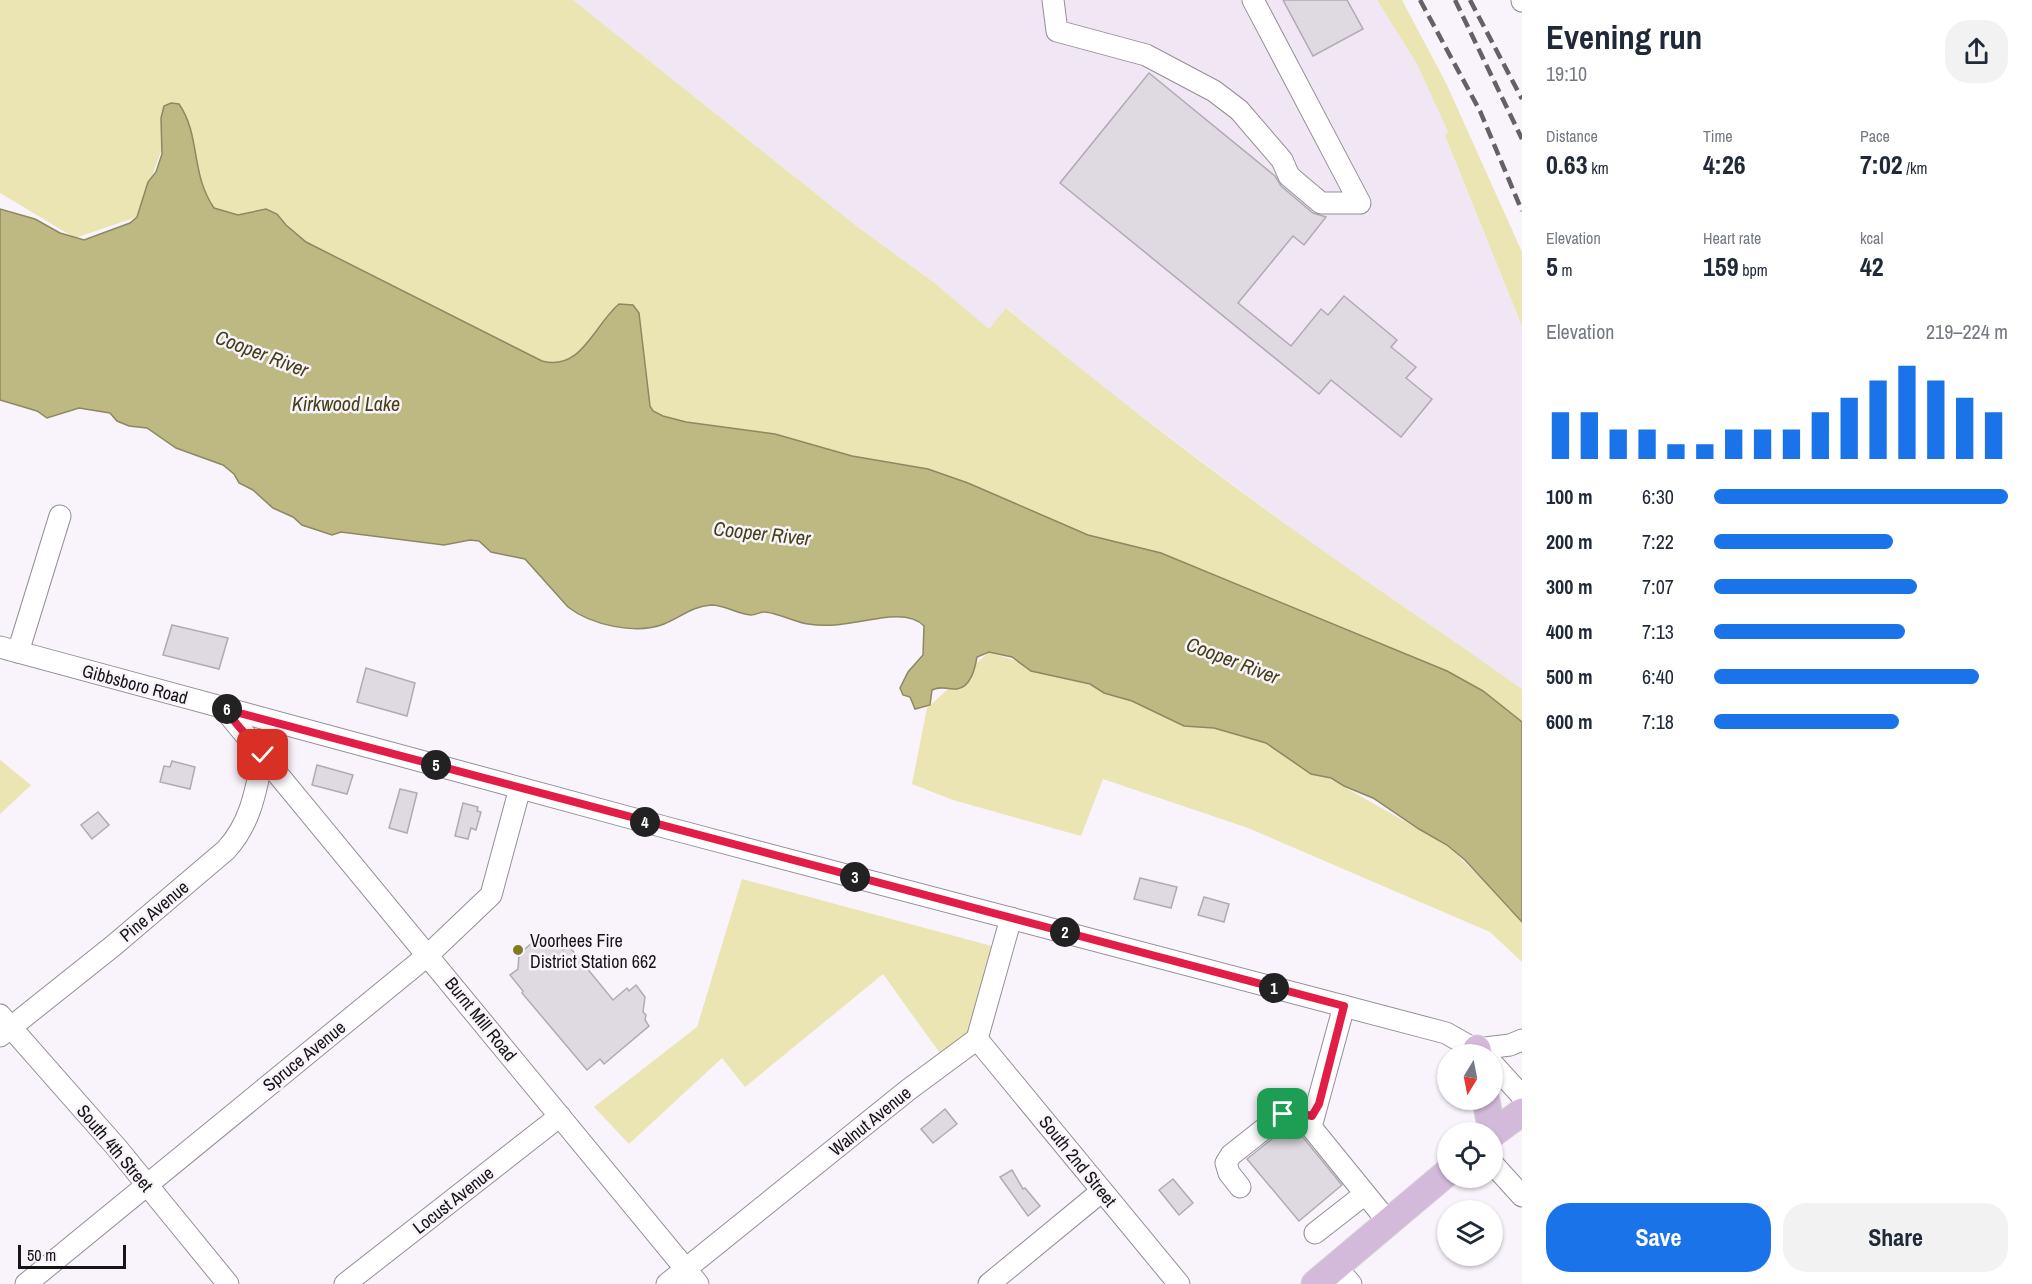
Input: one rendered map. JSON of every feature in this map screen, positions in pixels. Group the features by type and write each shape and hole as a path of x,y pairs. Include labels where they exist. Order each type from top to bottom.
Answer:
{"main road":[{"path":"1503,1126 1522,1112"},
{"path":"1315,1284 1343,1275 1389,1223 1437,1182"}],"street":[{"path":"1053,0 1057,31 1146,55 1214,91 1239,110 1282,160 1289,176 1322,203 1360,203 1253,0"},
{"path":"9,650 60,516"},
{"name":"Gibbsboro Road","path":"9,650 1446,1033 1464,1044"},
{"name":"Burnt Mill Road","path":"224,709 692,1277"},
{"name":"Pine Avenue","path":"3,1027 113,946 226,850 239,836 252,807 263,755"},
{"name":"Spruce Avenue","path":"26,1284 428,955 492,895 520,788"},
{"path":"977,1039 1011,918"},
{"path":"1344,1006 1319,1104 1312,1116 1311,1127 1389,1223"},
{"name":"South 4th Street","path":"3,1027 117,1148 228,1284"},
{"name":"South 2nd Street","path":"977,1039 1179,1284"},
{"name":"Walnut Avenue","path":"667,1284 692,1277 908,1090 977,1039"},
{"path":"1503,1048 1522,1040"},
{"name":"Gibbsboro Road","path":"1503,1076 1522,1096"},
{"path":"1240,1187 1229,1173 1226,1163 1231,1155 1283,1114 1294,1112 1312,1116"},
{"name":"Locust Avenue","path":"345,1284 560,1116"},
{"path":"1503,1175 1522,1196"},
{"path":"989,1284 1102,1191"},
{"path":"1315,1233 1365,1194"}],"shaded area":[{"path":"0,0 573,0 859,228 936,284 989,329 1006,308 1116,397 1229,483 1522,689 1522,722 1483,691 1447,671 1161,553 1088,535 969,483 928,469 852,456 775,434 686,422 663,416 653,411 648,397 639,313 619,304 577,353 567,360 555,363 542,361 306,242 286,225 277,213 266,209 239,215 214,208 196,171 178,105 137,217 75,238 0,193"},
{"path":"573,0 1377,0 1417,64 1448,132 1445,137 1522,326 1522,689 1306,539 1086,374 1007,308 989,329 936,284 859,228"},
{"path":"1377,0 1402,0 1447,85 1522,252 1522,326 1445,136 1448,132 1417,64"},
{"path":"989,652 1266,743 1447,845 1522,918 1522,962 1490,932 1248,828 1103,779 1081,836 953,800 912,784 927,708"},
{"path":"0,760 31,785 0,814"},
{"path":"742,879 1003,949 979,1031 947,1063 883,974 745,1087 722,1058 629,1144 594,1107 697,1027"}],"water":[{"name":"Kirkwood Lake","path":"171,103 179,104 186,116 201,181 214,208 238,215 266,209 277,214 306,242 542,361 555,363 567,360 586,344 619,304 633,305 639,313 650,406 653,411 663,416 686,422 775,434 852,456 928,469 968,483 1088,535 1161,553 1447,671 1483,691 1522,722 1522,922 1465,860 1447,845 1373,798 1331,778 1311,774 1266,743 1214,728 1184,726 1132,701 1104,693 1090,684 1031,671 1012,657 989,652 977,657 972,676 966,685 957,689 932,690 930,705 915,709 910,697 903,695 900,688 908,672 923,655 924,626 915,620 892,617 844,624 817,625 768,612 751,615 711,605 698,607 653,627 627,628 601,623 568,607 525,559 491,552 479,541 470,540 444,545 341,532 332,535 302,525 293,517 273,508 253,490 239,483 234,474 223,465 176,448 147,428 129,426 117,421 110,413 79,408 47,418 37,411 0,400 0,209 35,219 60,233 84,240 130,223 137,217 148,182 156,172 162,154 161,118 164,106"}],"building":[{"path":"1283,0 1347,0 1363,29 1313,56"},
{"path":"1149,73 1275,176 1281,186 1313,213 1326,217 1304,245 1293,236 1238,303 1291,346 1321,309 1328,315 1344,296 1397,340 1391,347 1416,367 1406,378 1432,399 1401,437 1331,380 1319,394 1060,183"},
{"path":"172,625 228,638 219,669 163,655"},
{"path":"366,668 415,683 407,716 357,702"},
{"path":"172,761 195,767 190,789 160,782 164,766 170,767"},
{"path":"317,765 353,775 347,794 312,785"},
{"path":"400,789 417,793 407,833 389,828"},
{"path":"463,803 478,807 477,811 481,812 476,830 471,828 468,839 455,836"},
{"path":"98,812 109,825 92,839 81,825"},
{"path":"1140,878 1177,887 1171,908 1134,899"},
{"path":"1204,897 1229,904 1224,922 1198,915"},
{"path":"540,936 554,939 563,950 568,945 613,1000 627,988 629,991 636,985 645,997 643,1012 649,1026 604,1064 600,1059 587,1070 522,993 523,991 510,975 518,969 519,954"},
{"path":"945,1109 957,1124 933,1143 921,1129"},
{"path":"1288,1126 1299,1126 1301,1135 1342,1185 1299,1221 1247,1159"},
{"path":"1012,1170 1023,1189 1025,1188 1040,1206 1028,1216 1000,1177"},
{"path":"1173,1179 1193,1203 1179,1215 1159,1190"}],"railway":[{"path":"1420,0 1480,111 1522,211"},
{"path":"1455,0 1522,139"},
{"path":"1470,0 1522,99"}],"place":[{"name":"Voorhees Fire District Station 662","path":"518,950"}],"route":[{"path":"263,755 224,709 1344,1006 1319,1104 1312,1116 1294,1112 1283,1114"}],"water label":[{"name":"Cooper River","path":"262,353"},
{"name":"Cooper River","path":"762,533"},
{"name":"Cooper River","path":"1233,660"}]}
